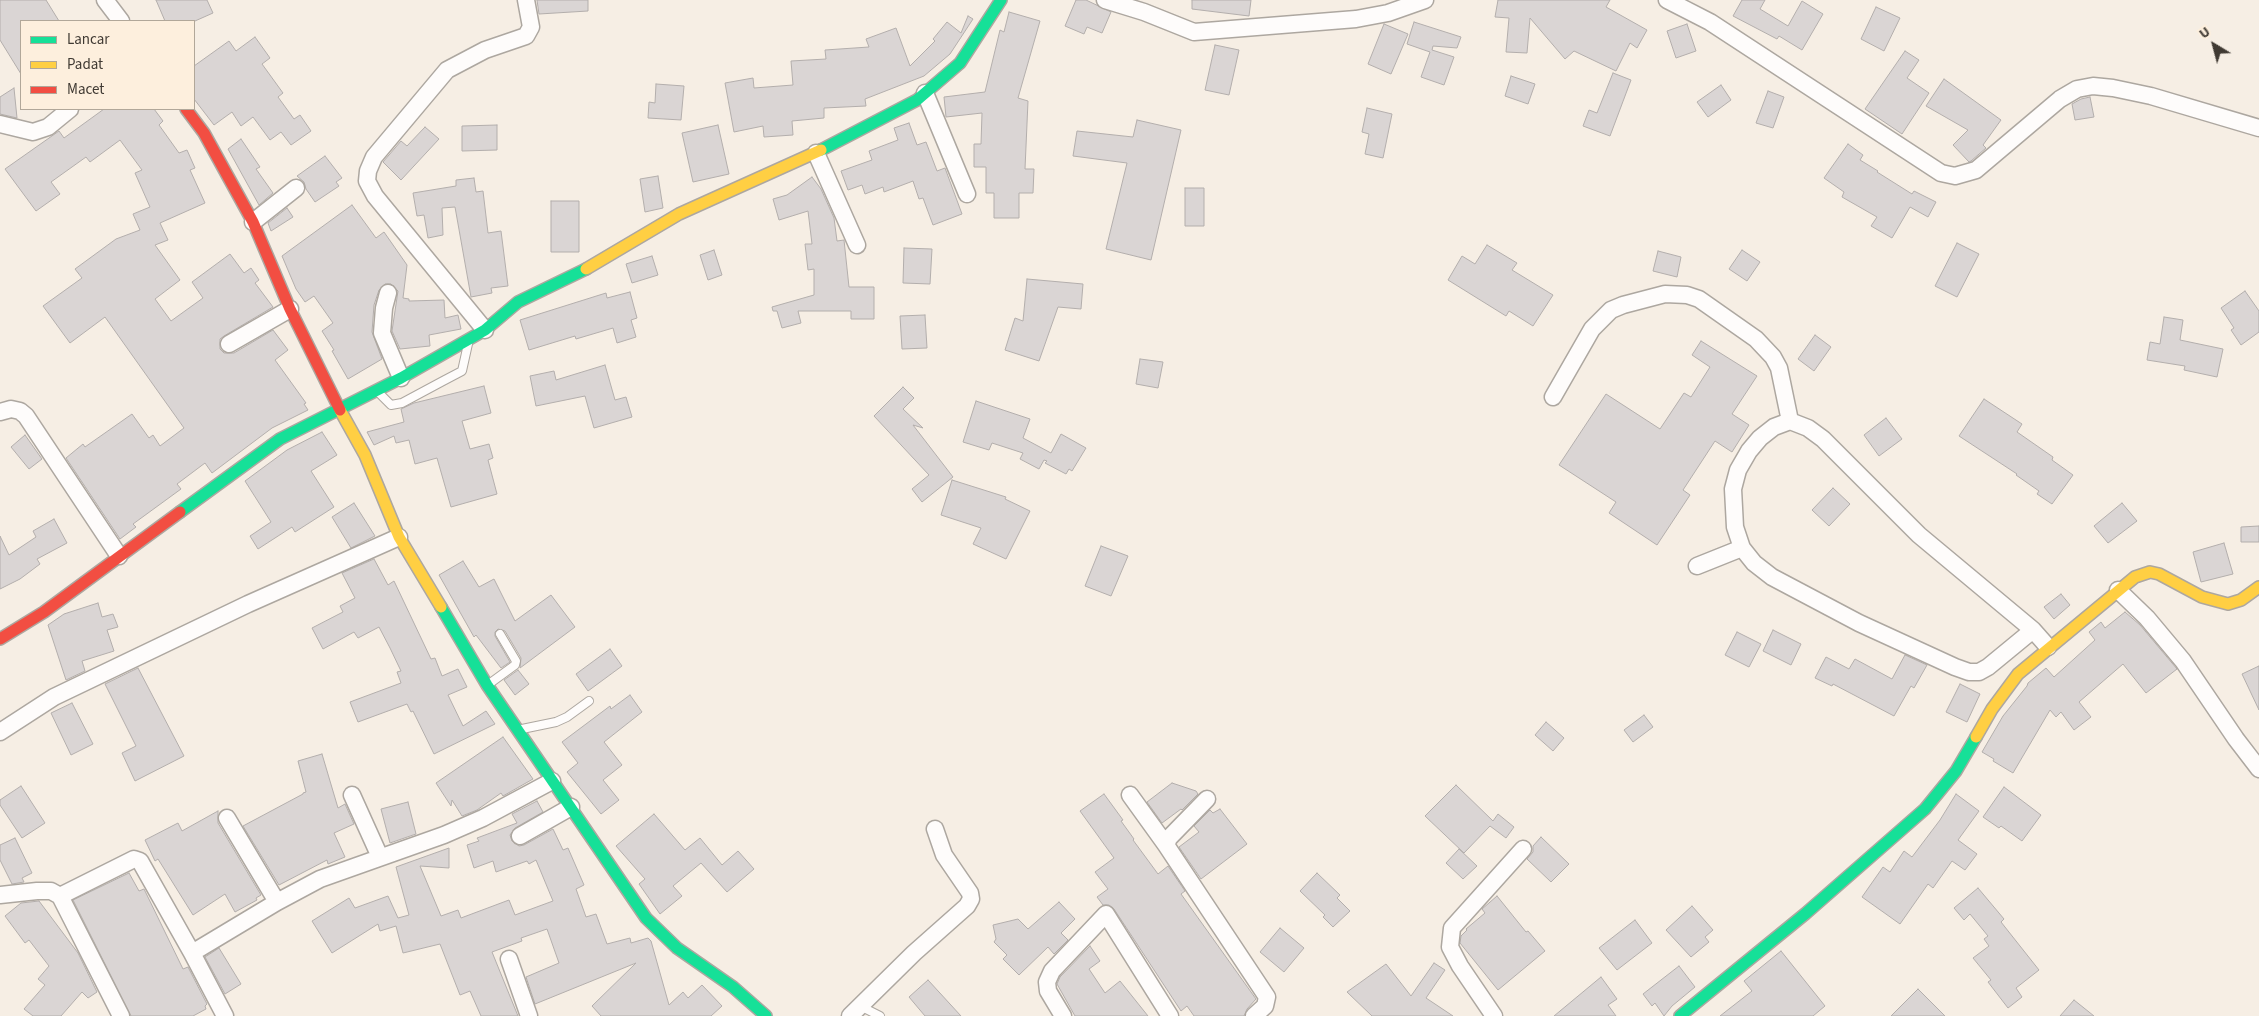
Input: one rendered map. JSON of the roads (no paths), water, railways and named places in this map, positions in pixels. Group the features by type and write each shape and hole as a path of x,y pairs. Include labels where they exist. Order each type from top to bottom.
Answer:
{"street":[{"path":"105,0 120,20"},
{"path":"486,330 375,196 368,182 368,171 374,157 447,70 485,50 526,36 531,27 526,0"},
{"path":"0,639 44,612 280,439 339,408 377,391 469,340 486,330 518,302 580,273 679,214 816,153 917,100 960,63 1001,0"},
{"path":"1105,0 1146,6 1194,32 1356,19 1388,13 1425,0"},
{"path":"1667,0 1710,22 1941,173 1955,176 1976,170 2060,99 2077,89 2093,86 2151,96 2259,128"},
{"path":"925,93 967,194"},
{"path":"0,124 33,132 48,127 69,110"},
{"path":"187,110 204,134 253,222 290,309 339,408 365,455 399,536 487,686 646,918 662,936 733,987 766,1016"},
{"path":"816,153 857,245"},
{"path":"253,222 296,188"},
{"path":"388,293 384,308 382,333 401,378"},
{"path":"1553,397 1592,329 1605,315 1623,305 1642,299 1676,294 1699,299 1744,330 1766,348 1779,368 1790,421"},
{"path":"229,344 290,309"},
{"path":"0,412 11,409 20,411 26,416 118,556"},
{"path":"2032,630 1988,667 1978,672 1969,672 1859,623 1772,577 1754,563 1742,548 1735,527 1732,507 1733,489 1738,470 1760,438 1774,427 1790,421 1808,428 1823,439 1945,559 2032,630 2048,647"},
{"path":"0,732 54,697 248,604 399,536"},
{"path":"1698,566 1742,548"},
{"path":"1680,1016 1805,914 1925,809 1956,771 2005,689 2018,674 2048,647 2135,577 2150,572 2159,574 2202,598 2228,604 2241,600 2259,587"},
{"path":"2118,590 2147,618 2184,661 2231,732 2259,768"},
{"path":"192,953 277,902 320,880 444,835 483,818 552,781"},
{"path":"352,795 380,857"},
{"path":"1130,795 1166,845 1267,997 1264,1006 1254,1016"},
{"path":"1166,845 1169,838 1208,799"},
{"path":"520,836 571,807"},
{"path":"227,818 277,902"},
{"path":"855,1011 914,953 967,906 971,899 970,892 944,855 935,829"},
{"path":"1494,1016 1460,966 1450,947 1452,928 1523,849"},
{"path":"60,896 134,859 140,860 225,1016"},
{"path":"0,895 36,890 50,891 60,896 121,1016"},
{"path":"1063,1016 1048,991 1047,982 1052,971 1106,914 1170,1016"},
{"path":"509,959 529,1016"}],"lane":[{"path":"377,391 391,405 402,403 462,371 469,340"},
{"path":"487,686 515,665 516,661 500,634"},
{"path":"517,730 556,722 589,702"},
{"path":"855,1011 880,1016"}]}
